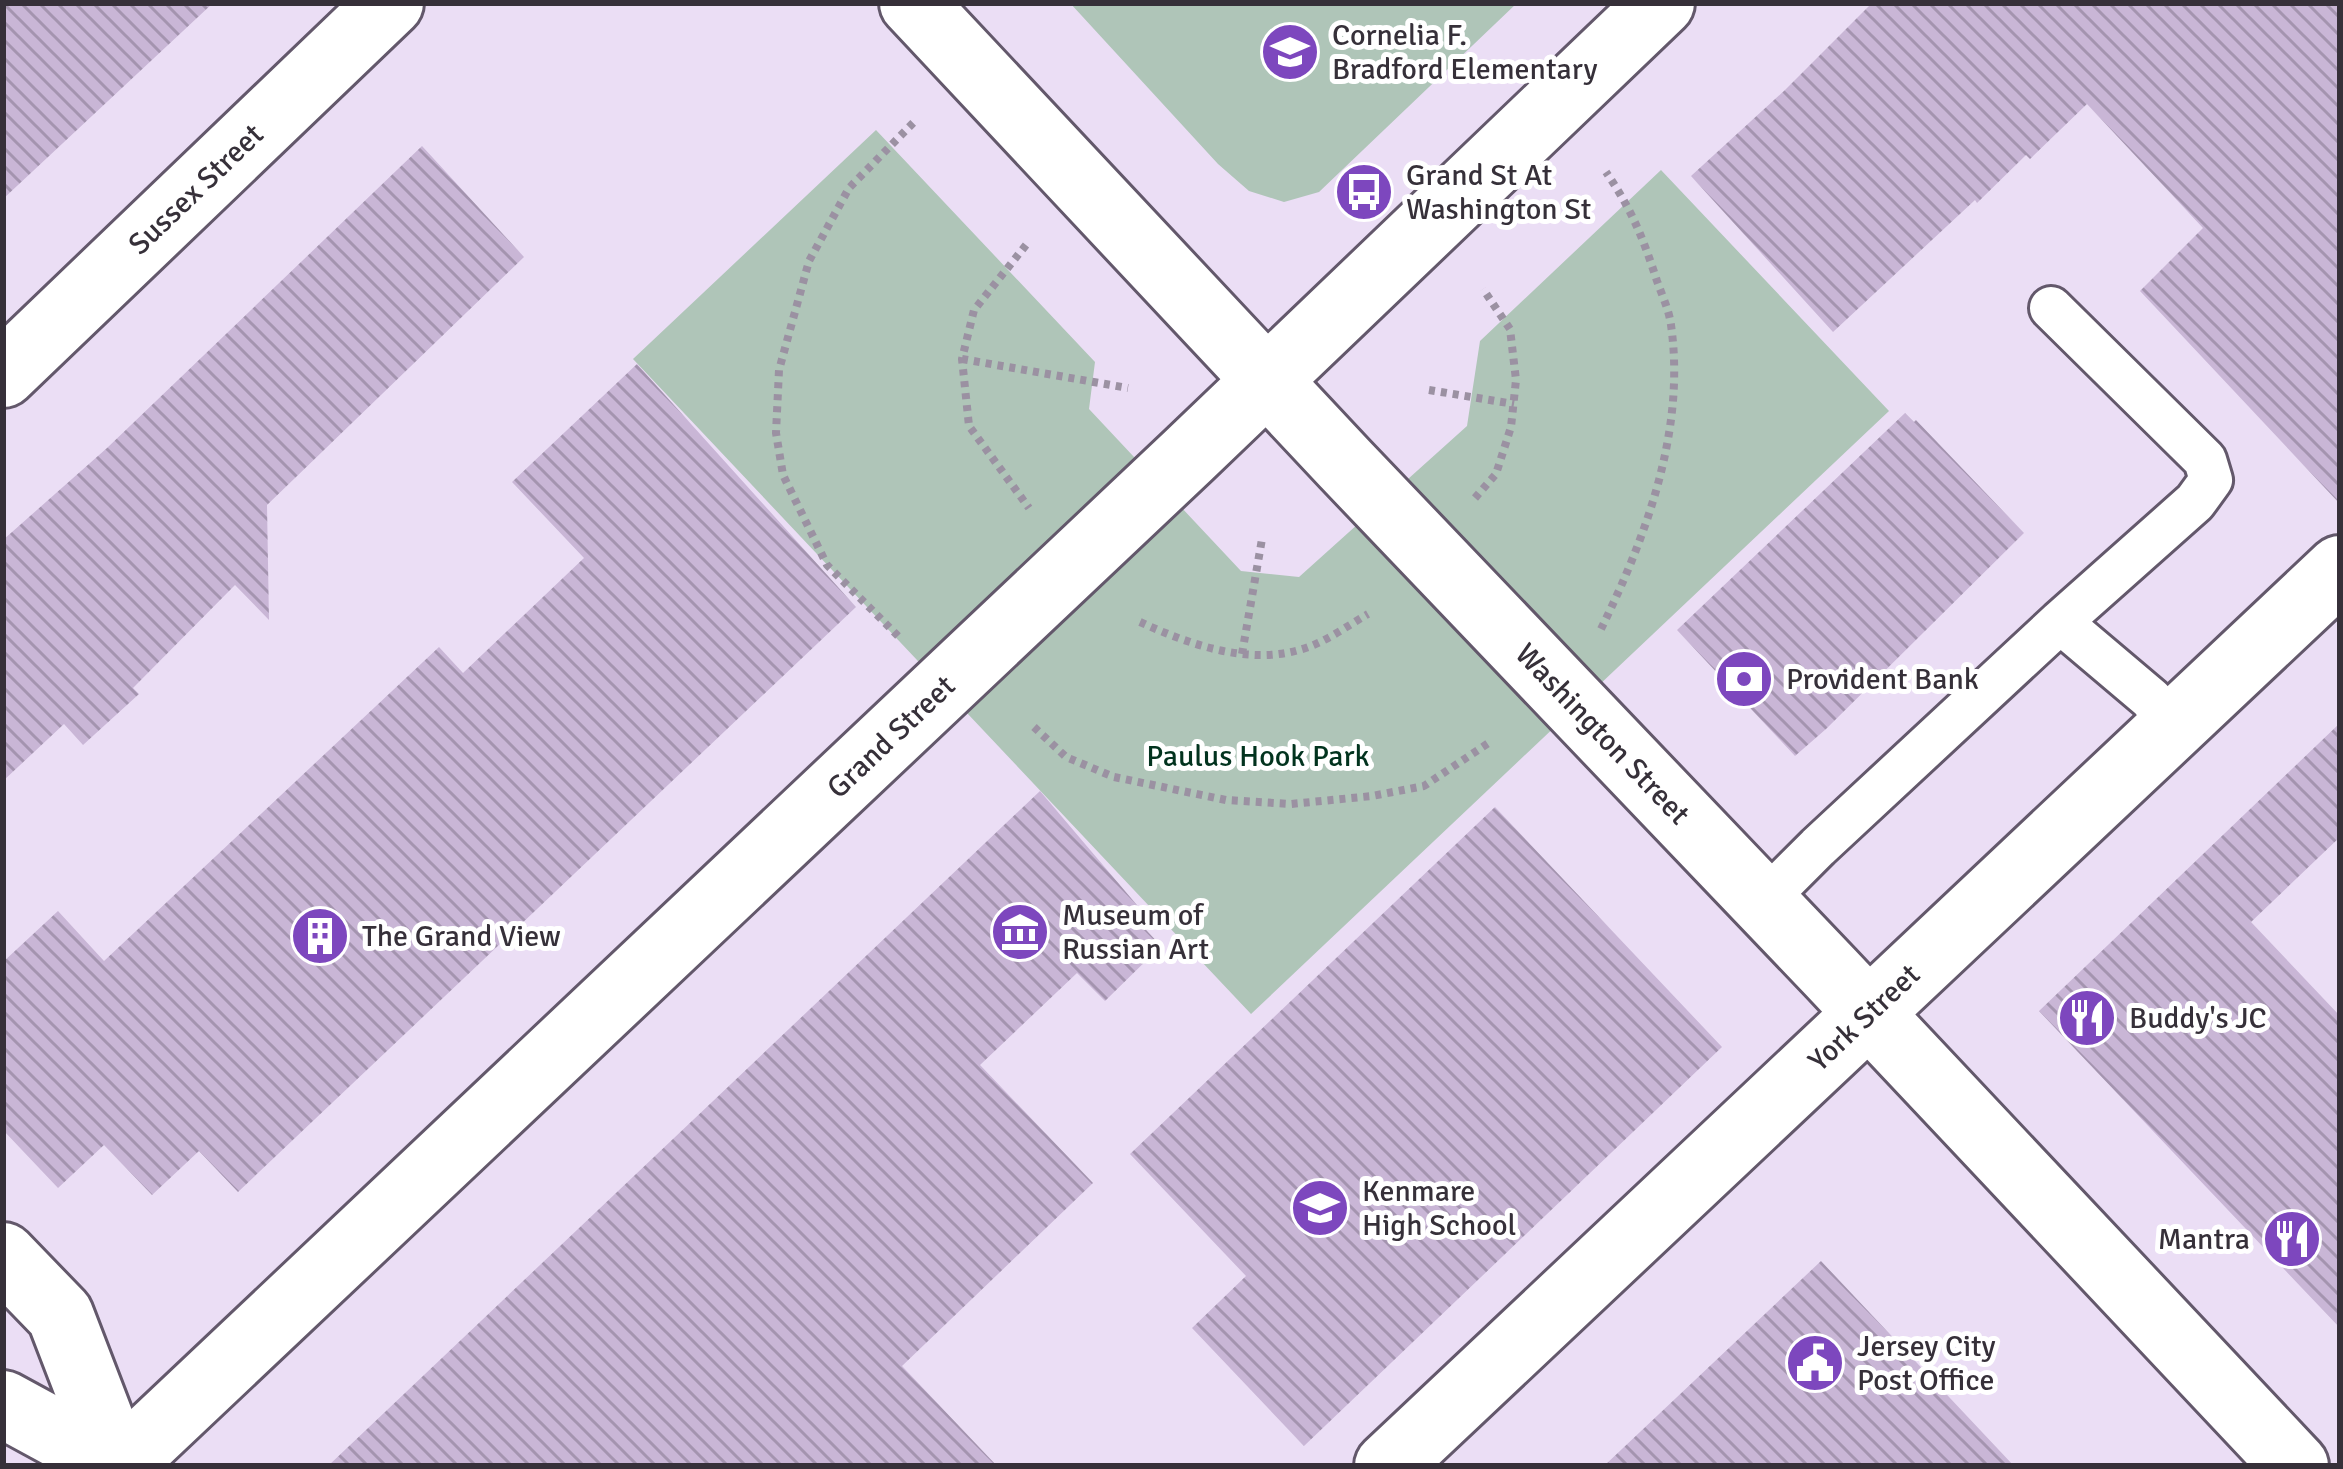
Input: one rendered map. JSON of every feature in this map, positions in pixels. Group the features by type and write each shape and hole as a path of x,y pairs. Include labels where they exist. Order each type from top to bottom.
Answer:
{"street":[{"name":"Sussex Street","path":"3,374 390,3"},
{"name":"Washington Street","path":"913,3 2295,1466"},
{"name":"Grand Street","path":"118,1466 1661,3"},
{"name":"York Street","path":"1388,1466 2340,569"},
{"path":"3,1256 61,1315 118,1466"},
{"path":"3,1404 118,1466"}],"lane":[{"path":"1763,902 2194,502 2211,479 2205,460 2050,308"},
{"path":"2060,622 2151,699 2172,726"}],"path":[{"path":"899,637 827,566 783,475 776,433 779,370 809,262 849,188 914,122"},
{"path":"1600,630 1625,579 1664,464 1674,368 1671,321 1642,235 1606,172"},
{"path":"1026,245 974,310 962,359 969,426 1029,508"},
{"path":"1475,498 1496,474 1511,428 1516,380 1510,329 1484,289"},
{"path":"962,359 1128,388"},
{"path":"1429,390 1514,404"},
{"path":"1242,654 1262,539"},
{"path":"1140,622 1242,654 1270,655 1302,650 1368,614"},
{"path":"1034,727 1066,757 1114,776 1226,800 1291,804 1424,785 1490,742"}],"green space":[{"name":"Cornelia F. Bradford Elementary","path":"1070,3 1517,3 1319,192 1284,202 1249,191 1218,164"},
{"name":"Paulus Hook Park","path":"876,130 1095,362 1089,409 1241,571 1299,577 1467,426 1480,341 1661,170 1889,411 1251,1014 633,359"}],"building":[{"path":"3,3 213,3 3,199"},
{"path":"1872,3 2340,3 2340,504 2140,291 2203,228 2087,104 1833,332 1691,176"},
{"path":"422,146 524,257 267,505 269,620 235,585 133,688 139,694 83,745 64,724 3,781 3,540 107,448"},
{"name":"The Grand View","path":"637,364 856,607 238,1192 199,1151 152,1195 104,1145 58,1188 3,1130 3,962 58,911 104,961 439,647 463,673 584,558 512,482"},
{"path":"1905,413 2024,533 1795,756 1677,630"},
{"path":"2340,723 2340,837 2251,922 2340,1016 2340,1328 2039,1011"},
{"path":"1040,791 1142,911 1135,918 1161,946 1105,1001 1077,973 980,1065 1093,1183 902,1366 997,1466 328,1466"},
{"name":"Kenmare High School","path":"1495,807 1722,1047 1304,1446 1192,1328 1246,1276 1130,1154"},
{"name":"Jersey City Post Office","path":"1821,1261 2014,1466 1604,1466"}],"place":[{"name":"Cornelia F. Bradford Elementary","path":"1290,52"},
{"name":"Grand St At Washington St","path":"1364,192"},
{"name":"Provident Bank","path":"1744,679"},
{"name":"Museum of Russian Art","path":"1020,932"},
{"name":"The Grand View","path":"320,936"},
{"name":"Buddy's JC","path":"2087,1018"},
{"name":"Kenmare High School","path":"1320,1208"},
{"name":"Mantra","path":"2292,1239"},
{"name":"Jersey City Post Office","path":"1815,1363"}]}
